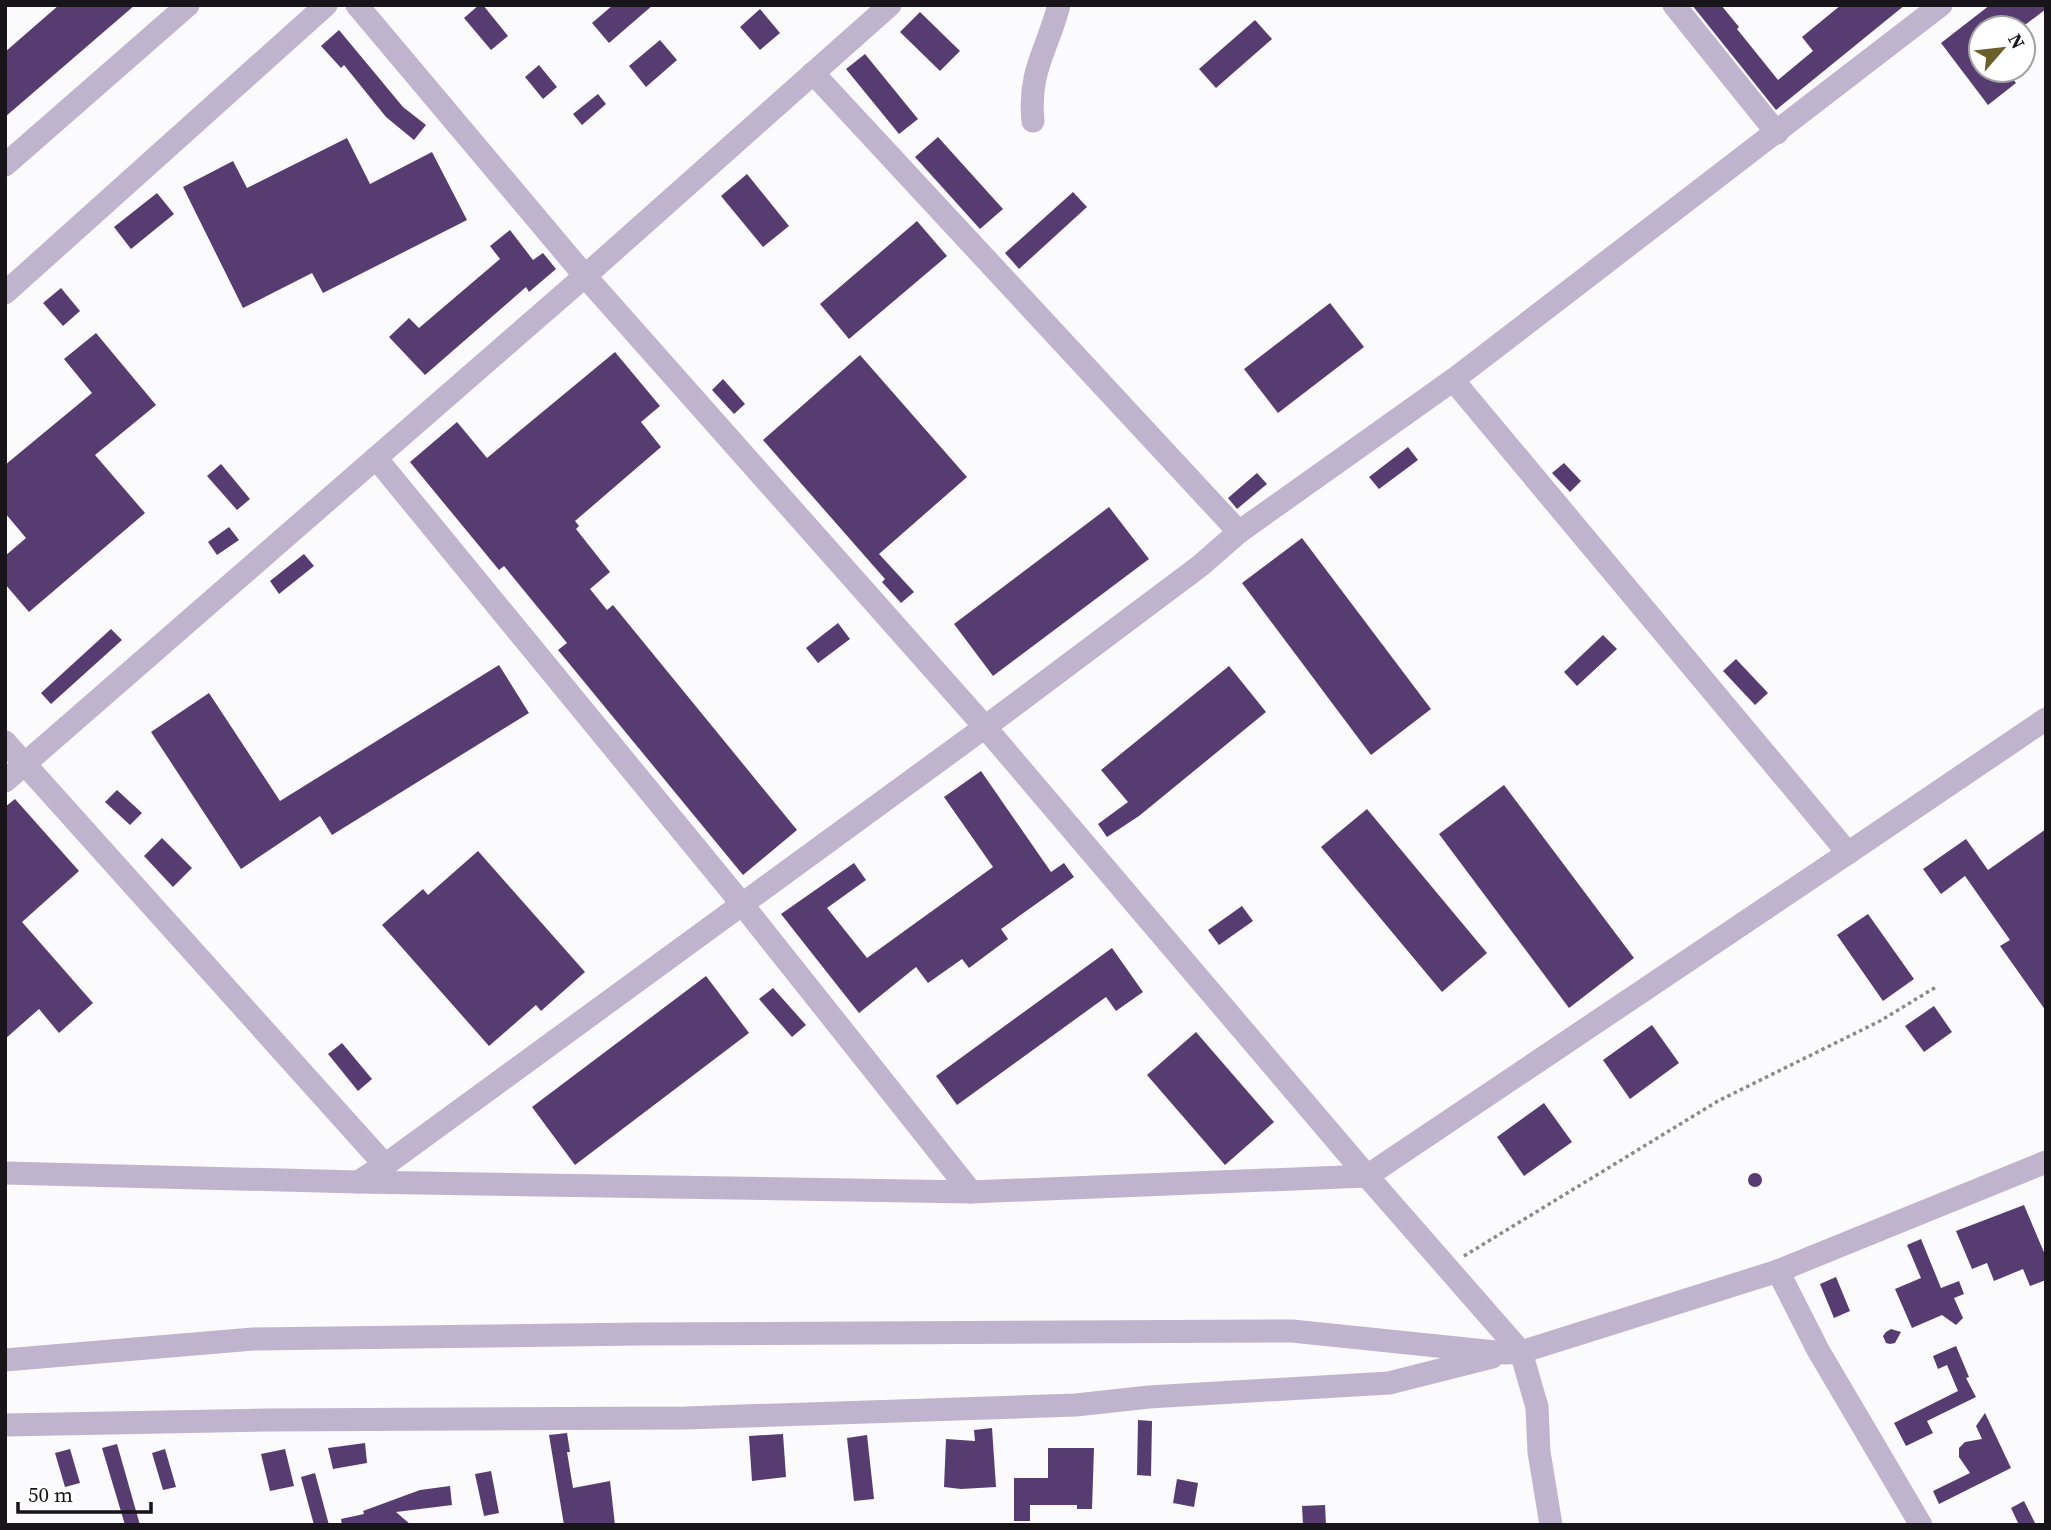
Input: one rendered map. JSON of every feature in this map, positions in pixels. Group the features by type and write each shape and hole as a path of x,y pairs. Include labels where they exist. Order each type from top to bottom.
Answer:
{"street":[{"path":"5,165 188,5"},
{"path":"5,293 326,5"},
{"path":"357,5 585,276 985,727 1447,1267 1513,1352 1536,1407 1539,1452 1551,1525"},
{"path":"5,781 585,276 890,5"},
{"path":"1033,121 1030,97 1034,74 1059,5"},
{"path":"1674,5 1777,133"},
{"path":"358,1182 985,727 1200,566 1240,532 1452,380 1941,5"},
{"path":"813,74 1240,532"},
{"path":"1452,380 1848,853"},
{"path":"376,458 742,904 971,1192"},
{"path":"5,1173 971,1192 1367,1176 2046,719"},
{"path":"5,742 385,1165"},
{"path":"5,1425 282,1419 685,1418 1076,1405 1149,1397 1389,1383 1513,1352 1778,1270 2046,1162"},
{"path":"1778,1270 1818,1350 1921,1525"},
{"path":"5,1360 253,1339 1209,1331 1292,1331 1513,1352"}],"path":[{"path":"1447,1267 1718,1101 1880,1021 1936,987"}],"building":[{"path":"59,5 135,5 5,117 5,52"},
{"path":"479,5 483,5 508,36 491,50 464,18"},
{"path":"613,5 653,5 609,43 592,23"},
{"path":"1692,5 1721,5 1778,80 1813,51 1802,37 1841,5 1905,5 1776,110"},
{"path":"1990,5 2046,5 2046,9 2037,16 1978,14"},
{"path":"760,9 780,33 760,50 740,27"},
{"path":"920,12 960,51 940,71 900,32"},
{"path":"1255,20 1272,39 1216,88 1199,69"},
{"path":"1967,23 1967,77 1941,43"},
{"path":"339,30 403,107 426,125 414,140 386,117 344,65 341,68 321,46"},
{"path":"660,40 677,60 646,87 629,66"},
{"path":"865,54 918,119 899,134 846,69"},
{"path":"539,65 557,87 543,99 525,77"},
{"path":"1972,84 2015,84 1988,105"},
{"path":"598,94 606,104 582,125 573,114"},
{"path":"938,137 1003,209 980,229 915,157"},
{"path":"347,138 370,184 432,152 467,220 323,293 312,273 243,308 183,187 233,161 247,188"},
{"path":"747,174 789,226 763,247 721,196"},
{"path":"1073,192 1087,207 1019,269 1005,253"},
{"path":"157,193 174,214 131,249 114,227"},
{"path":"917,221 947,256 849,339 820,304"},
{"path":"510,230 533,260 543,253 556,269 529,292 526,287 425,375 389,337 409,318 419,328 500,259 490,246"},
{"path":"61,288 80,311 63,326 43,303"},
{"path":"1330,303 1364,347 1278,413 1244,369"},
{"path":"96,333 156,405 95,455 145,513 29,612 5,584 5,556 26,538 5,513 5,465 92,393 64,359"},
{"path":"615,352 660,406 641,422 661,447 575,521 579,526 576,529 610,572 590,589 607,610 613,605 797,830 743,875 558,650 567,643 504,566 499,570 410,462 457,422 487,458"},
{"path":"860,355 967,477 879,554 914,592 901,603 882,582 885,579 763,440"},
{"path":"723,379 745,404 734,414 712,390"},
{"path":"1408,447 1418,460 1379,489 1369,477"},
{"path":"1564,463 1581,481 1570,492 1552,473"},
{"path":"221,464 250,499 237,510 207,476"},
{"path":"1257,473 1267,484 1237,509 1228,498"},
{"path":"1109,507 1149,559 993,676 954,624"},
{"path":"229,527 239,540 217,555 208,542"},
{"path":"1302,538 1431,709 1371,755 1242,583"},
{"path":"304,554 314,566 279,594 270,581"},
{"path":"838,623 850,639 818,663 806,648"},
{"path":"111,629 122,640 51,704 41,693"},
{"path":"1603,635 1617,649 1577,686 1564,672"},
{"path":"1736,659 1768,693 1755,705 1723,671"},
{"path":"499,665 529,713 332,835 320,816 241,869 151,732 209,693 280,801"},
{"path":"1229,666 1266,712 1139,816 1107,837 1098,824 1128,802 1101,770"},
{"path":"981,771 1051,872 1064,863 1074,877 1001,929 1008,939 969,968 962,959 928,983 916,967 859,1013 781,914 854,863 866,880 827,908 867,958 993,867 944,797"},
{"path":"1504,785 1634,958 1569,1008 1439,834"},
{"path":"117,790 142,813 130,825 105,802"},
{"path":"15,799 79,871 22,922 93,1003 59,1033 39,1009 5,1039 5,807"},
{"path":"1367,809 1487,953 1442,992 1321,847"},
{"path":"2046,829 2046,1011 2000,946 2010,940 1965,876 1941,894 1923,869 1966,839 1988,870"},
{"path":"162,838 192,868 173,887 144,856"},
{"path":"478,851 585,972 541,1011 536,1005 489,1046 382,925 423,889 428,895"},
{"path":"1242,906 1253,921 1219,945 1208,930"},
{"path":"1868,914 1914,979 1883,1001 1837,935"},
{"path":"1112,948 1143,992 1116,1011 1106,997 957,1105 936,1076"},
{"path":"706,976 749,1033 575,1165 532,1107"},
{"path":"773,988 806,1025 792,1037 759,999"},
{"path":"1934,1006 1952,1032 1924,1052 1905,1026"},
{"path":"1652,1025 1679,1063 1630,1099 1603,1060"},
{"path":"1196,1032 1274,1122 1225,1165 1147,1075"},
{"path":"342,1043 372,1079 358,1091 328,1054"},
{"path":"1544,1103 1572,1142 1524,1176 1497,1137"},
{"path":"1752,1173 1758,1173 1762,1180 1758,1187 1752,1187 1748,1183 1748,1177"},
{"path":"2024,1205 2046,1257 2046,1280 2030,1286 2023,1269 1994,1281 1987,1263 1972,1269 1956,1231"},
{"path":"1921,1239 1941,1288 1959,1281 1964,1294 1954,1298 1963,1318 1956,1325 1942,1315 1912,1328 1895,1289 1921,1278 1907,1245"},
{"path":"1836,1277 1850,1311 1834,1318 1820,1284"},
{"path":"1891,1329 1901,1332 1895,1343 1890,1344 1886,1343 1883,1336"},
{"path":"1956,1346 1969,1377 1966,1378 1976,1397 1927,1421 1933,1433 1906,1446 1894,1423 1958,1391 1947,1365 1938,1369 1933,1356"},
{"path":"1985,1413 2011,1468 1939,1504 1933,1491 1970,1473 1959,1457 1959,1448 1965,1442 1982,1439 1976,1426"},
{"path":"1138,1420 1152,1421 1151,1476 1137,1475"},
{"path":"992,1428 996,1487 944,1487 946,1439 975,1441 974,1430"},
{"path":"567,1433 573,1488 610,1481 615,1525 564,1525 549,1435"},
{"path":"783,1434 786,1477 752,1481 749,1436"},
{"path":"867,1435 874,1499 854,1501 847,1438"},
{"path":"365,1443 367,1463 333,1469 328,1448"},
{"path":"117,1444 140,1525 125,1525 102,1448"},
{"path":"1048,1448 1094,1448 1092,1509 1077,1509 1077,1505 1030,1505 1030,1521 1014,1521 1014,1478 1048,1478"},
{"path":"70,1449 80,1483 65,1487 55,1453"},
{"path":"165,1449 176,1487 163,1490 152,1453"},
{"path":"285,1449 294,1486 270,1491 261,1454"},
{"path":"491,1471 499,1513 484,1516 475,1474"},
{"path":"315,1473 329,1525 314,1525 301,1477"},
{"path":"1177,1479 1198,1483 1194,1507 1173,1503"},
{"path":"450,1486 452,1505 396,1512 411,1525 342,1525 341,1519 364,1514 363,1511 420,1490"},
{"path":"2024,1501 2036,1525 2019,1525 2011,1508"},
{"path":"1325,1505 1326,1525 1303,1525 1302,1506"}]}
